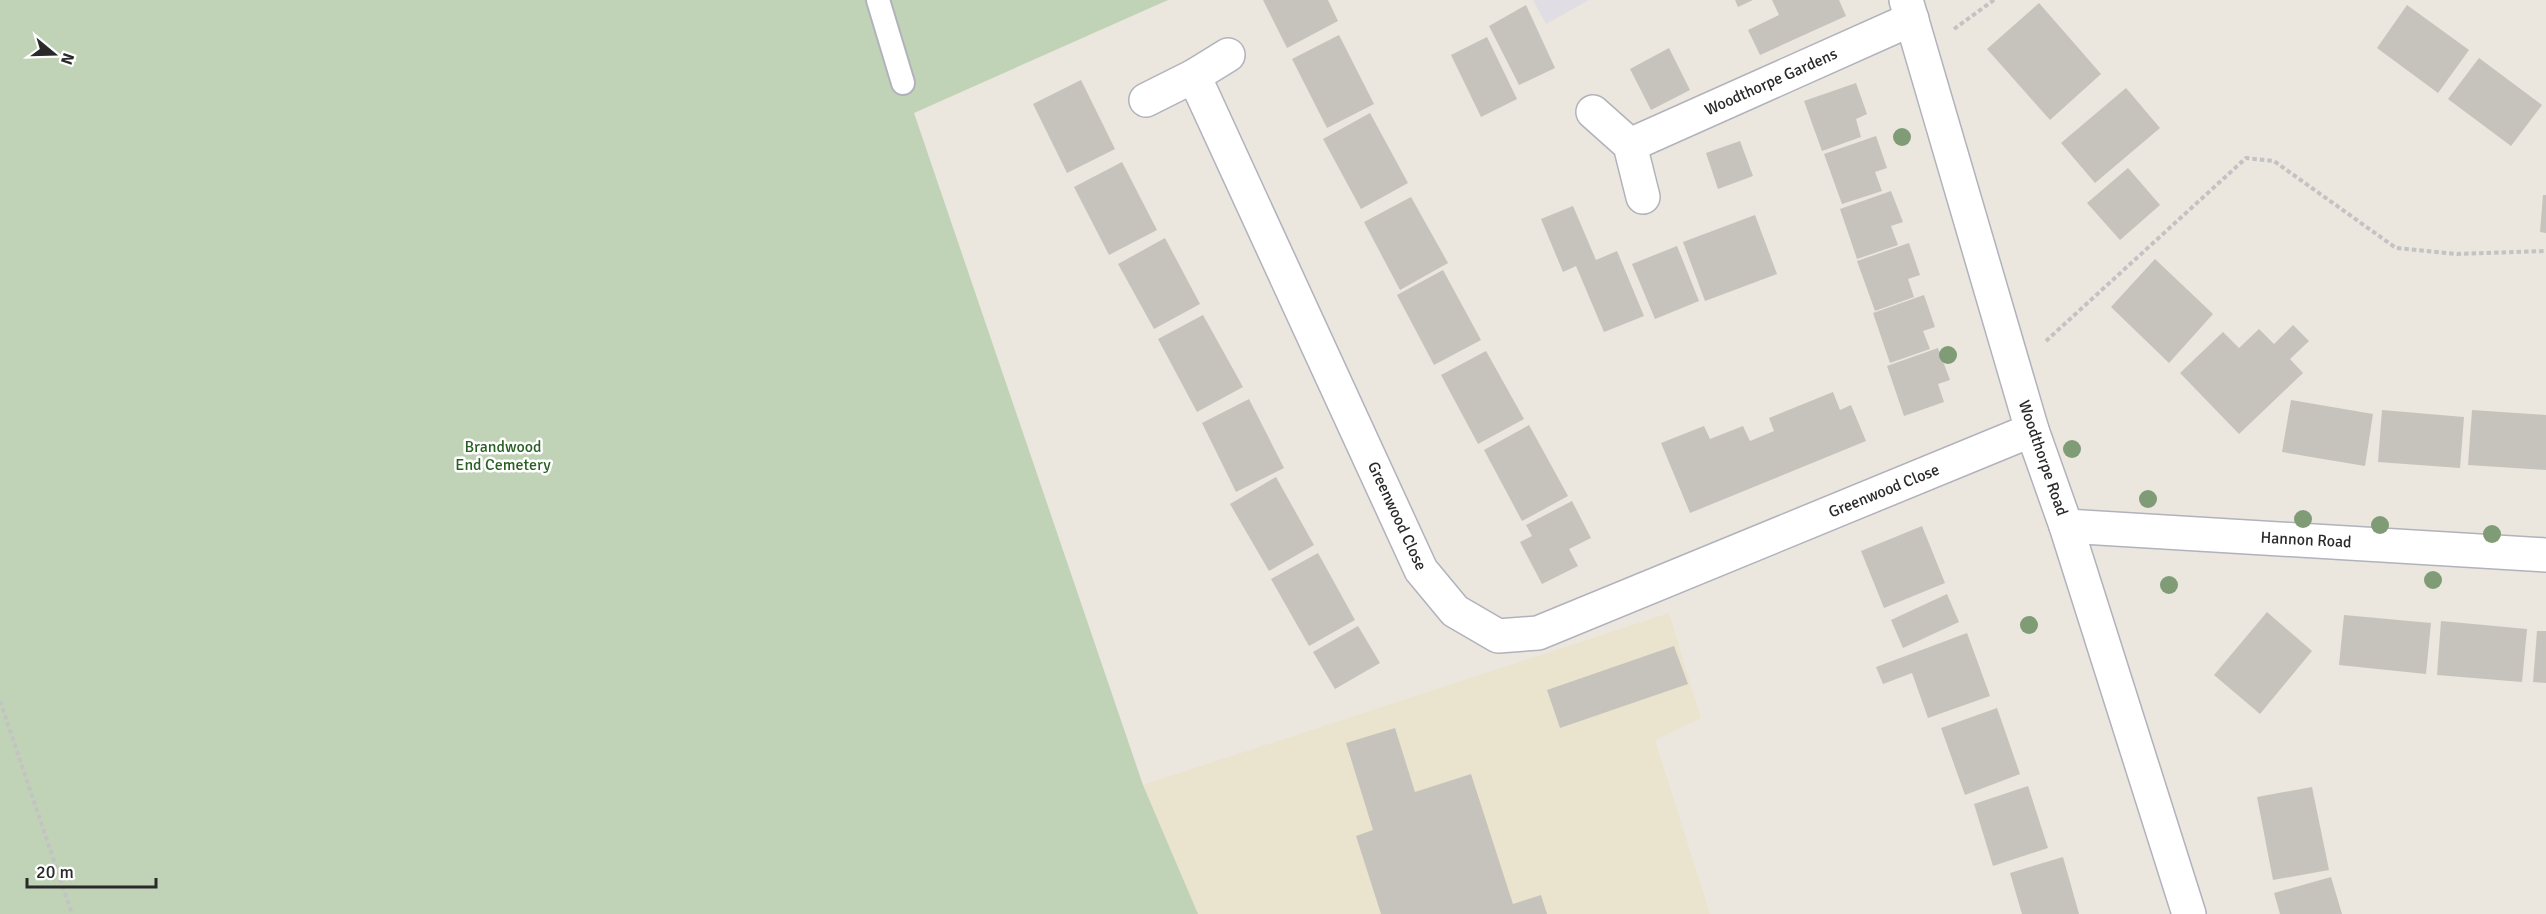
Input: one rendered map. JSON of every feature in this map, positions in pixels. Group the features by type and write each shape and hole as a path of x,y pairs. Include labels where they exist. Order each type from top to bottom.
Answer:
{"street":[{"name":"Woodthorpe Road","path":"1909,9 2032,430 2066,526 2189,914"},
{"name":"Woodthorpe Gardens","path":"1630,145 1909,9"},
{"path":"1146,100 1194,76 1228,55"},
{"name":"Greenwood Close","path":"1194,76 1421,570 1455,611 1498,636 1538,633 2032,430"},
{"path":"1593,112 1630,145 1643,197"},
{"name":"Hannon Road","path":"2066,526 2546,555"}],"lane":[{"path":"878,0 903,83"}],"path":[{"path":"1922,53 1994,0"},
{"path":"2014,370 2246,158 2274,161 2396,248 2457,254 2546,251"},
{"path":"0,701 72,914"}],"shaded area":[{"path":"1533,0 1589,0 1546,24"},
{"path":"1669,613 1701,718 1655,740 1710,914 1198,914 1143,785"}],"green space":[{"name":"Brandwood End Cemetery","path":"0,0 1168,0 914,113 1143,785 1198,914 0,914"}],"building":[{"path":"1263,0 1328,0 1338,21 1287,48"},
{"path":"1735,0 1753,0 1738,7"},
{"path":"1772,0 1839,0 1846,16 1760,55 1748,30 1779,15"},
{"path":"2039,3 2101,74 2050,120 1987,49"},
{"path":"1526,5 1555,68 1519,85 1489,26"},
{"path":"2407,5 2469,50 2438,93 2377,48"},
{"path":"1339,35 1374,104 1327,128 1292,59"},
{"path":"1487,37 1517,99 1481,117 1451,55"},
{"path":"1669,48 1690,90 1651,110 1630,69"},
{"path":"2479,58 2542,105 2511,146 2448,99"},
{"path":"1081,80 1115,149 1067,173 1033,104"},
{"path":"1856,83 1867,114 1856,119 1861,137 1822,151 1804,101"},
{"path":"2126,88 2160,128 2095,183 2061,143"},
{"path":"1370,113 1408,183 1361,209 1323,139"},
{"path":"1876,136 1887,168 1875,172 1882,191 1842,204 1824,154"},
{"path":"1740,141 1753,176 1718,189 1706,153"},
{"path":"1122,162 1157,230 1109,255 1074,187"},
{"path":"2128,168 2160,205 2120,240 2087,203"},
{"path":"1891,191 1903,222 1891,226 1898,245 1857,259 1840,209"},
{"path":"2543,195 2546,195 2546,233 2540,232"},
{"path":"1411,197 1448,263 1400,290 1364,222"},
{"path":"1573,206 1596,260 1617,251 1644,316 1604,332 1576,266 1563,272 1541,219"},
{"path":"1755,215 1777,274 1705,301 1683,242"},
{"path":"1165,238 1200,304 1154,329 1118,264"},
{"path":"1909,243 1920,275 1908,279 1914,297 1875,311 1857,261"},
{"path":"1677,246 1699,301 1655,319 1632,264"},
{"path":"2155,259 2213,314 2169,363 2111,307"},
{"path":"1443,270 1481,340 1434,365 1397,295"},
{"path":"1924,295 1935,327 1923,331 1930,349 1890,363 1873,313"},
{"path":"1203,315 1243,387 1197,412 1158,339"},
{"path":"2293,325 2309,341 2290,359 2303,373 2239,434 2180,373 2223,332 2239,348 2259,329 2274,344"},
{"path":"1938,348 1950,380 1938,384 1944,402 1904,416 1887,366"},
{"path":"1486,351 1524,419 1478,444 1441,375"},
{"path":"1833,392 1840,410 1851,405 1866,441 1690,513 1661,443 1704,426 1710,439 1743,426 1750,441 1774,431 1769,418"},
{"path":"1249,399 1284,468 1236,492 1202,423"},
{"path":"2291,400 2373,414 2365,466 2282,452"},
{"path":"2382,410 2464,417 2460,468 2378,462"},
{"path":"2472,410 2546,415 2546,470 2468,465"},
{"path":"1529,425 1568,496 1522,521 1484,450"},
{"path":"1276,477 1314,545 1269,571 1230,504"},
{"path":"1572,501 1591,538 1569,549 1578,566 1542,584 1520,542 1532,536 1526,525"},
{"path":"1922,526 1945,583 1884,608 1861,551"},
{"path":"1318,553 1355,620 1309,646 1271,579"},
{"path":"1947,594 1959,622 1903,648 1891,620"},
{"path":"2267,612 2312,651 2260,714 2214,675"},
{"path":"2344,615 2431,623 2426,674 2339,665"},
{"path":"2441,621 2527,629 2522,682 2437,675"},
{"path":"1358,626 1380,663 1335,689 1313,652"},
{"path":"2537,631 2546,631 2546,683 2533,682"},
{"path":"1967,633 1990,696 1928,718 1912,673 1883,684 1876,667"},
{"path":"1674,646 1688,684 1560,728 1547,690"},
{"path":"1997,708 2020,774 1965,795 1941,728"},
{"path":"1395,728 1415,792 1471,774 1513,904 1541,895 1547,914 1381,914 1356,836 1373,830 1346,743"},
{"path":"2028,786 2048,848 1993,866 1974,804"},
{"path":"2312,787 2329,870 2273,880 2257,797"},
{"path":"2063,857 2079,914 2022,914 2010,873"},
{"path":"2331,877 2342,914 2280,914 2274,893"}]}
